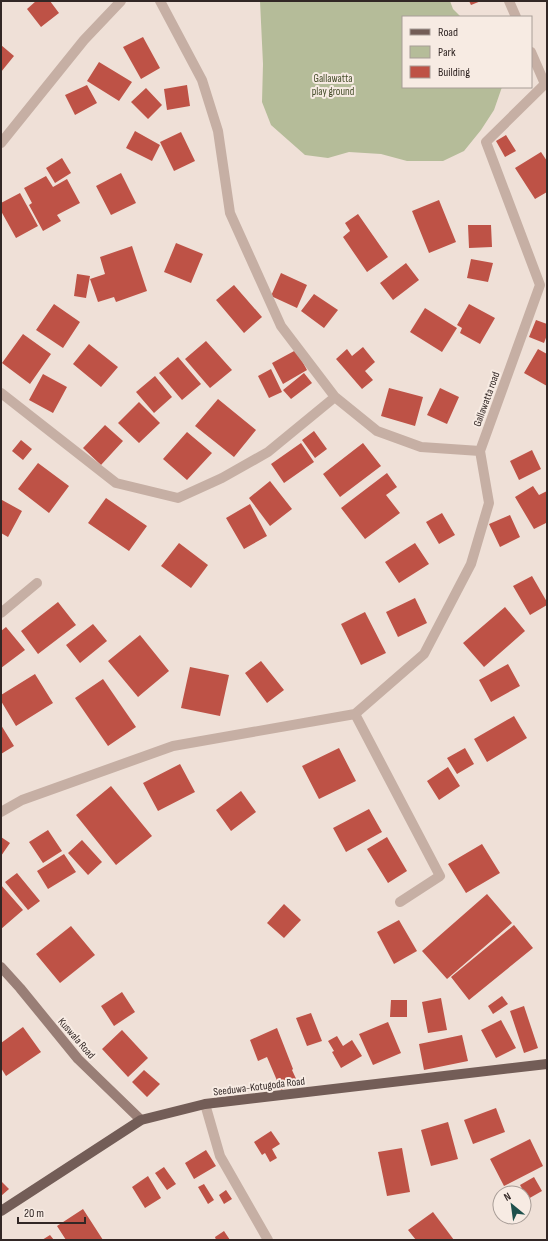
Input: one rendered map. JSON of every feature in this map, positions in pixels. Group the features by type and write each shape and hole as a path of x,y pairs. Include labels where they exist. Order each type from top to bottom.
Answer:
{"main road":[{"name":"Seeduwa-Kotugoda Road","path":"1,1211 141,1120 205,1104 547,1064"}],"street":[{"path":"1,143 84,40 121,1"},
{"path":"160,1 202,80 218,130 230,213 281,326 335,397 377,431 421,447 480,451"},
{"path":"509,1 516,16"},
{"path":"532,54 546,83"},
{"name":"Gallawatta road","path":"355,714 424,654 470,564 489,504 480,451 543,282 486,142 546,83"},
{"path":"1,393 116,483 178,498 222,478 268,452 335,397"},
{"path":"1,613 37,583"},
{"path":"1,812 22,800 173,746 355,714 440,876 400,902"},
{"name":"Kuswala Road","path":"1,967 78,1058 141,1120"},
{"path":"205,1104 220,1156 268,1240"}],"green space":[{"name":"Gallawatta play ground","path":"260,1 450,1 453,9 460,16 402,16 402,88 502,88 494,110 481,130 464,151 443,161 407,161 381,154 349,152 328,158 305,155 271,125 262,102 263,64"}],"building":[{"path":"36,1 50,1 59,13 41,27 27,9"},
{"path":"469,1 481,1 471,5"},
{"path":"143,37 160,68 141,79 123,47"},
{"path":"1,45 14,56 1,72"},
{"path":"99,62 132,82 119,101 87,81"},
{"path":"87,85 97,103 75,115 65,95"},
{"path":"187,85 190,106 167,110 164,89"},
{"path":"146,88 162,105 148,119 131,102"},
{"path":"135,131 160,145 152,161 126,148"},
{"path":"181,132 195,161 174,171 160,142"},
{"path":"506,135 516,151 505,157 496,141"},
{"path":"541,152 547,161 547,192 535,199 515,168"},
{"path":"62,158 71,173 55,183 46,168"},
{"path":"121,173 136,203 111,215 96,186"},
{"path":"46,176 53,187 67,179 80,203 57,215 61,221 43,231 29,205 32,203 24,188"},
{"path":"20,193 38,226 16,238 1,211 1,203"},
{"path":"439,200 456,242 429,253 412,211"},
{"path":"358,214 388,257 367,272 343,237 350,231 345,223"},
{"path":"468,225 491,225 492,247 469,248"},
{"path":"176,243 203,254 191,283 164,272"},
{"path":"132,246 147,291 116,302 114,297 98,302 90,279 105,274 100,257"},
{"path":"471,259 493,263 488,282 467,278"},
{"path":"406,263 419,280 393,300 380,283"},
{"path":"281,273 307,285 297,308 271,296"},
{"path":"77,274 90,276 86,298 74,296"},
{"path":"234,285 262,317 244,333 216,300"},
{"path":"314,294 338,310 324,328 301,311"},
{"path":"54,304 80,322 63,348 36,330"},
{"path":"469,304 495,318 480,344 460,333 462,328 457,325"},
{"path":"425,308 457,328 442,352 410,332"},
{"path":"536,320 547,324 547,335 544,343 529,337"},
{"path":"23,334 51,354 30,384 2,363"},
{"path":"206,341 232,370 210,388 185,359"},
{"path":"89,344 118,367 101,387 73,364"},
{"path":"363,347 375,362 365,371 373,380 362,389 336,359 347,349 352,356"},
{"path":"538,349 547,354 547,386 524,373"},
{"path":"296,350 307,370 283,384 272,363"},
{"path":"178,357 201,384 182,400 159,373"},
{"path":"271,369 282,392 269,398 258,376"},
{"path":"304,373 312,383 291,399 283,390"},
{"path":"43,374 67,387 53,413 29,400"},
{"path":"155,376 172,397 154,413 136,392"},
{"path":"389,388 423,397 415,426 381,416"},
{"path":"440,388 459,397 447,424 427,415"},
{"path":"218,399 256,430 234,457 195,426"},
{"path":"139,402 160,423 139,443 118,423"},
{"path":"105,425 123,441 101,465 83,448"},
{"path":"314,431 327,449 315,458 302,440"},
{"path":"187,432 212,453 187,480 163,459"},
{"path":"21,440 32,449 23,460 12,451"},
{"path":"301,443 314,462 284,483 271,464"},
{"path":"363,443 381,466 340,497 323,474"},
{"path":"532,450 541,469 519,480 510,461"},
{"path":"38,463 69,486 49,513 18,489"},
{"path":"387,473 397,487 386,495 400,513 365,539 341,508"},
{"path":"270,481 292,509 270,526 249,498"},
{"path":"533,486 539,495 547,491 547,525 546,523 534,529 515,497"},
{"path":"106,498 147,526 129,551 88,523"},
{"path":"2,500 22,511 8,537 1,533"},
{"path":"250,504 267,536 244,549 226,518"},
{"path":"442,513 455,535 439,544 426,522"},
{"path":"510,515 520,537 500,547 489,524"},
{"path":"179,543 208,565 191,588 161,566"},
{"path":"415,543 429,564 399,583 385,562"},
{"path":"532,576 547,602 547,605 530,615 513,586"},
{"path":"415,598 427,623 398,637 386,612"},
{"path":"58,602 76,625 38,654 21,631"},
{"path":"505,607 525,631 484,667 463,643"},
{"path":"365,612 386,653 361,665 341,624"},
{"path":"93,624 107,641 80,663 66,645"},
{"path":"6,627 25,650 1,668 1,631"},
{"path":"140,635 169,671 138,697 108,661"},
{"path":"261,661 284,690 267,703 245,673"},
{"path":"508,664 520,686 491,702 479,680"},
{"path":"190,667 229,675 220,716 181,708"},
{"path":"35,674 53,703 16,726 1,701 1,695"},
{"path":"103,679 136,727 108,746 75,698"},
{"path":"514,716 527,738 487,762 474,739"},
{"path":"1,725 14,746 1,754"},
{"path":"339,748 356,781 319,799 302,766"},
{"path":"465,748 474,764 457,774 447,758"},
{"path":"180,764 195,792 158,811 143,783"},
{"path":"448,767 460,786 439,800 427,781"},
{"path":"111,786 152,836 116,865 76,815"},
{"path":"241,791 256,812 231,831 216,810"},
{"path":"369,809 382,832 346,852 333,828"},
{"path":"48,830 62,851 43,863 29,842"},
{"path":"1,837 10,843 1,856"},
{"path":"387,837 407,871 388,883 367,849"},
{"path":"82,840 102,862 88,875 68,853"},
{"path":"482,844 500,873 466,893 448,864"},
{"path":"64,854 76,872 48,889 37,871"},
{"path":"17,873 40,901 28,910 5,882"},
{"path":"1,885 23,910 1,929"},
{"path":"487,894 512,923 447,979 422,951"},
{"path":"284,904 301,920 284,938 267,923"},
{"path":"399,920 417,951 394,964 377,932"},
{"path":"514,925 533,948 469,1000 451,977"},
{"path":"71,926 95,955 60,983 36,954"},
{"path":"122,992 135,1012 114,1026 101,1006"},
{"path":"502,996 508,1004 493,1014 488,1006"},
{"path":"441,998 447,1030 428,1033 422,1002"},
{"path":"391,1000 407,1000 407,1017 390,1017"},
{"path":"524,1006 538,1048 524,1053 510,1011"},
{"path":"311,1013 322,1041 307,1046 296,1018"},
{"path":"501,1020 516,1048 496,1058 481,1030"},
{"path":"388,1022 401,1053 373,1065 359,1034"},
{"path":"23,1027 41,1052 6,1076 1,1068 1,1043"},
{"path":"277,1028 298,1083 281,1090 267,1057 258,1061 250,1040"},
{"path":"122,1030 148,1058 128,1077 102,1049"},
{"path":"462,1035 468,1061 424,1070 419,1044"},
{"path":"337,1036 343,1046 352,1040 362,1056 341,1068 328,1041"},
{"path":"144,1070 160,1084 147,1097 132,1082"},
{"path":"496,1108 505,1132 473,1144 464,1120"},
{"path":"448,1122 458,1159 431,1166 421,1130"},
{"path":"271,1131 280,1144 272,1149 277,1158 270,1162 265,1153 262,1155 254,1142"},
{"path":"530,1139 543,1166 503,1185 490,1159"},
{"path":"402,1148 410,1192 387,1196 378,1152"},
{"path":"206,1150 216,1166 194,1179 185,1163"},
{"path":"164,1167 176,1184 167,1190 155,1173"},
{"path":"148,1176 161,1198 145,1208 132,1187"},
{"path":"534,1177 542,1191 532,1197 532,1185 520,1185"},
{"path":"1,1181 9,1189 1,1196"},
{"path":"204,1184 214,1200 208,1204 198,1187"},
{"path":"226,1190 232,1199 224,1204 219,1195"},
{"path":"83,1209 103,1240 66,1240 57,1226"},
{"path":"433,1212 454,1240 416,1240 408,1230"},
{"path":"224,1231 230,1240 216,1240 215,1237"},
{"path":"50,1235 54,1240 42,1240"}]}
